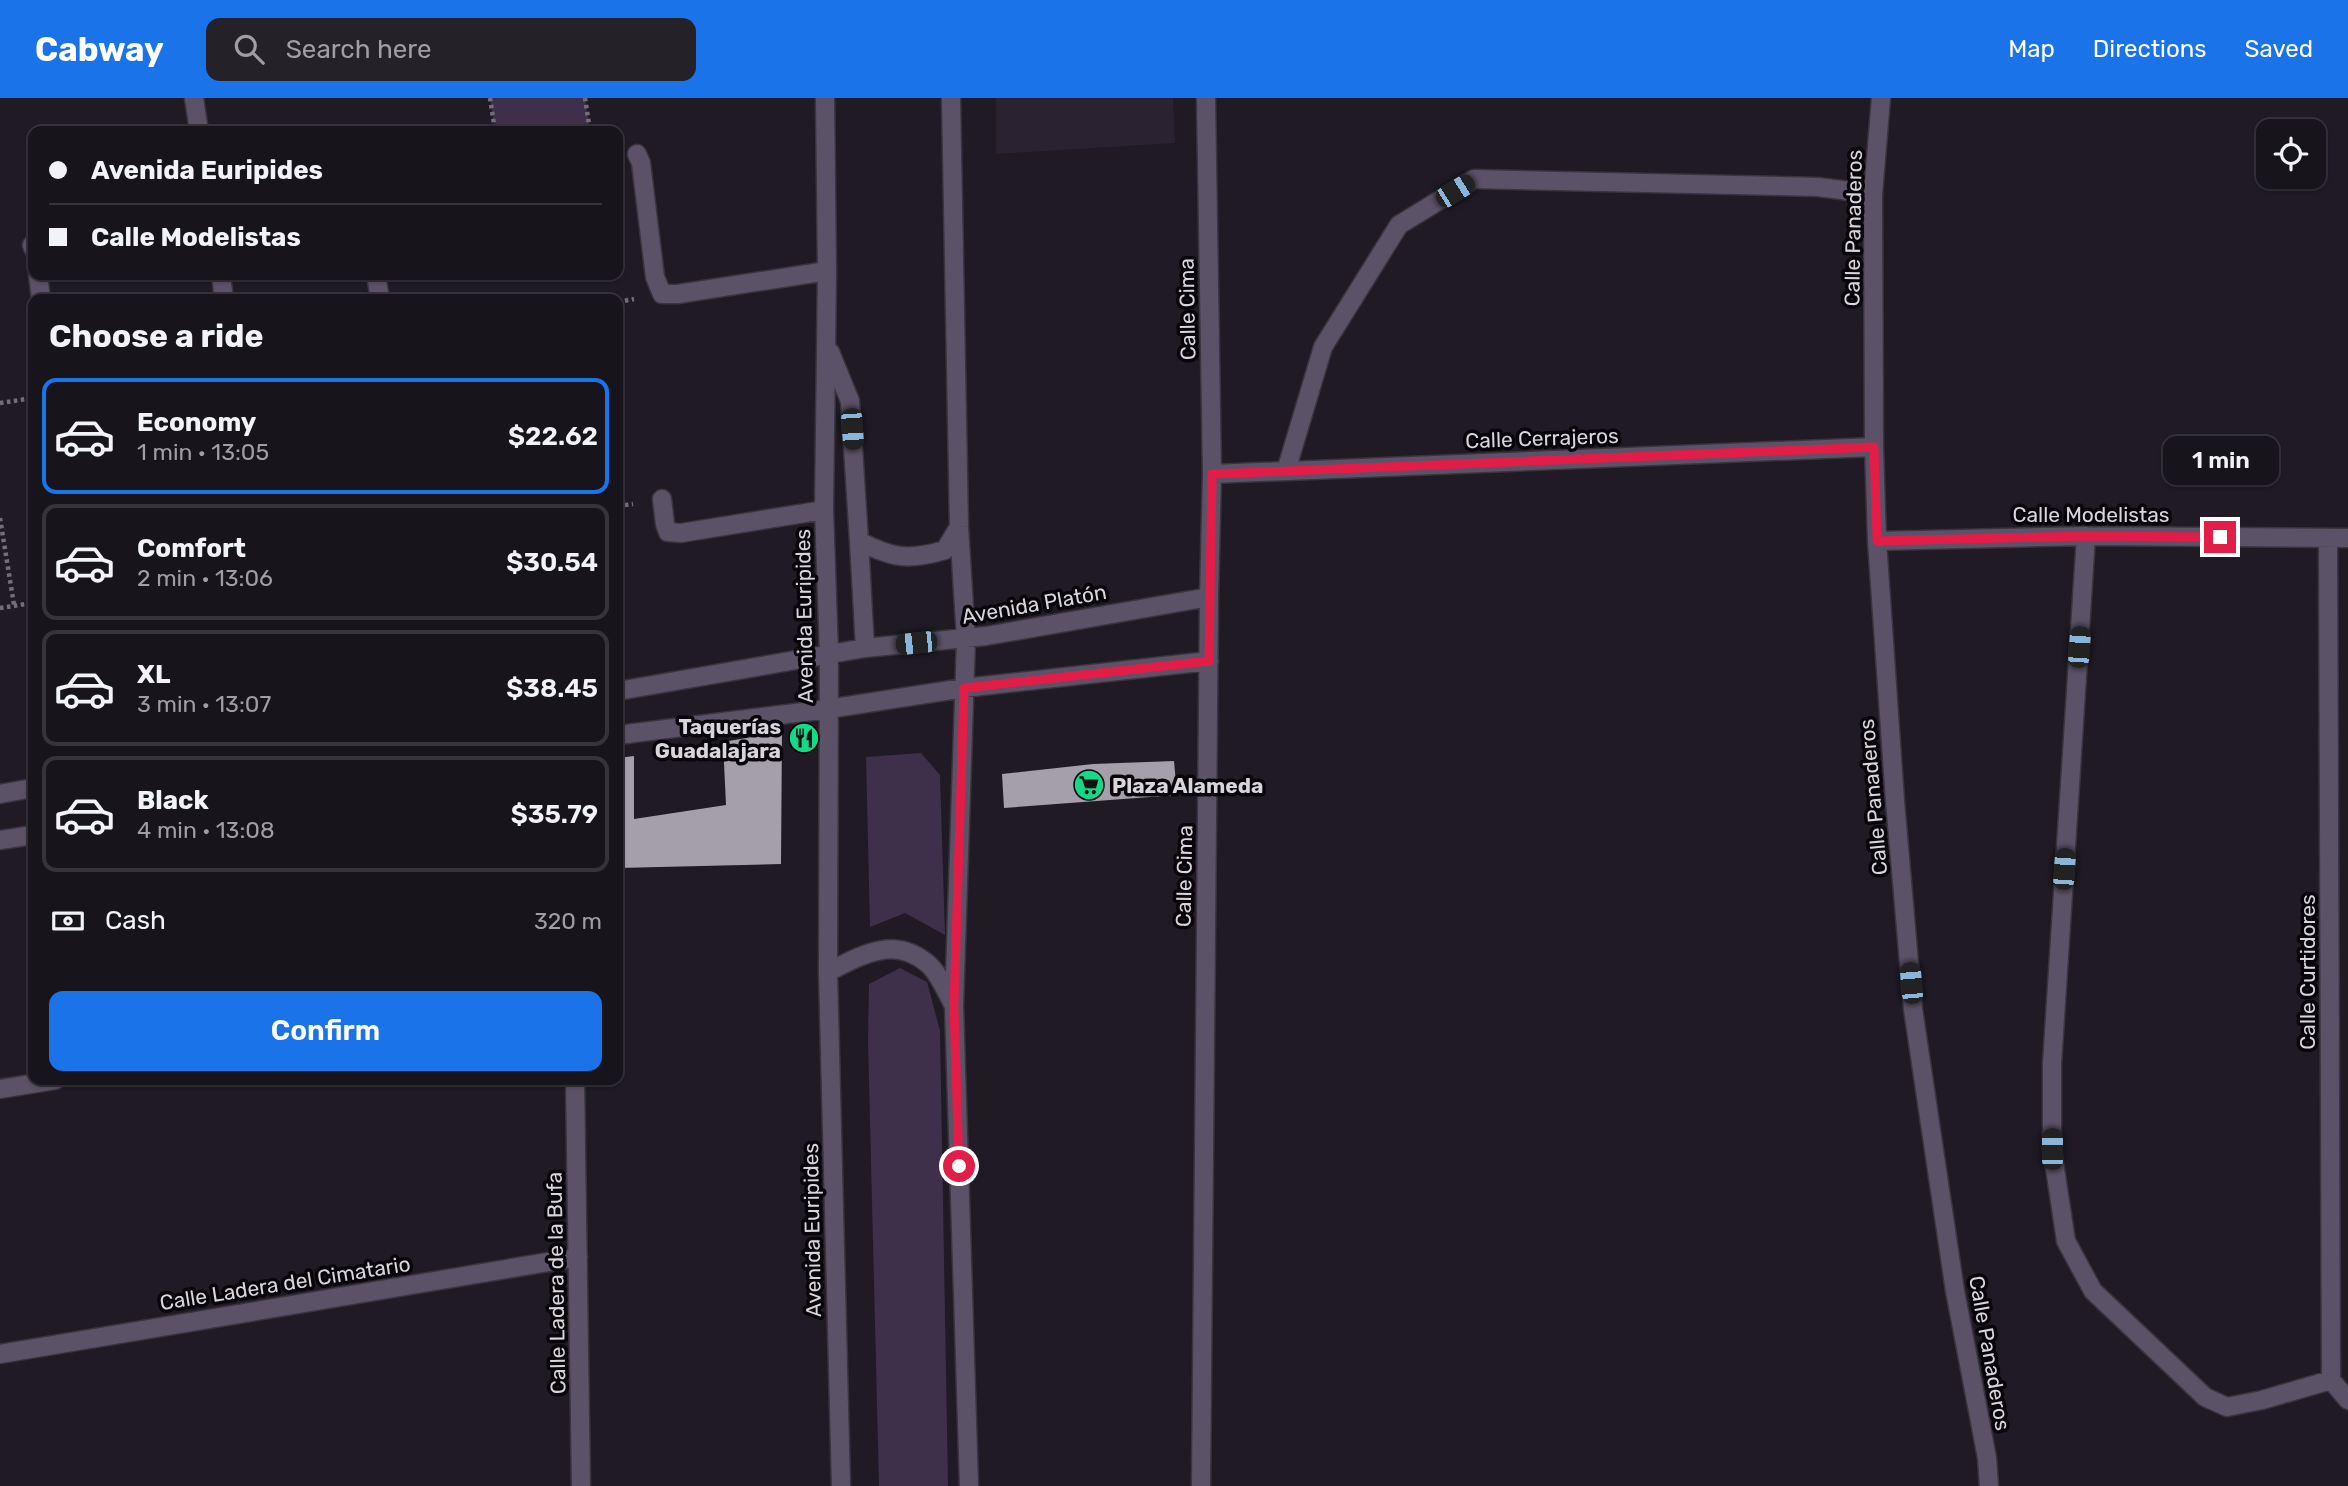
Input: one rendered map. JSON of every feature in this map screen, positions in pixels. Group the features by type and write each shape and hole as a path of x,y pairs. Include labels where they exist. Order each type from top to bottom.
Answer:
{"street":[{"path":"194,98 198,126"},
{"name":"Avenida Euripides","path":"825,98 827,271 824,510 829,654 828,972 841,1486"},
{"path":"951,98 958,527 966,639 954,1006 968,1486"},
{"name":"Calle Cima","path":"1200,1486 1212,474 1206,98"},
{"name":"Calle Panaderos","path":"1881,98 1873,194 1874,447 1877,541 1895,801 1913,1009 1955,1291 1987,1458 1989,1486"},
{"path":"637,154 641,163 655,277 662,294 678,294 827,271"},
{"path":"1286,471 1323,348 1399,225 1474,179 1818,187 1873,194"},
{"name":"Avenida Euripides","path":"826,342 850,401 865,648"},
{"name":"Calle Cerrajeros","path":"1212,474 1874,447"},
{"path":"662,499 668,532 681,533 824,510"},
{"path":"859,541 886,554 922,556 945,550 958,527"},
{"path":"2086,536 2052,1064 2052,1149 2066,1241 2093,1291 2206,1397 2227,1407 2331,1380 2348,1400"},
{"name":"Calle Modelistas","path":"1877,541 2086,536 2348,538"},
{"name":"Calle Curtidores","path":"2328,538 2331,1380"},
{"name":"Avenida Platón","path":"623,690 865,648 966,639 1209,597"},
{"path":"623,734 828,709 964,688 1209,661"},
{"path":"0,794 28,789"},
{"path":"0,840 28,836"},
{"path":"828,972 865,953 900,948 930,965 954,1006"},
{"path":"0,1089 28,1084"},
{"name":"Calle Ladera de la Bufa","path":"575,1085 582,1486"},
{"name":"Calle Ladera del Cimatario","path":"0,1354 578,1257"}],"path":[{"path":"490,98 494,126"},
{"path":"584,98 589,126"},
{"path":"0,403 28,399"},
{"path":"0,518 14,605"},
{"path":"0,608 28,604"}],"shaded area":[{"path":"490,98 585,98 589,126 494,126"},
{"path":"996,98 1173,98 1175,143 996,154"},
{"path":"921,753 940,775 945,935 905,913 870,927 866,757"},
{"path":"900,968 927,982 940,1031 948,1486 879,1486 868,1040 869,984"}],"building":[{"path":"782,732 781,864 623,868 623,757 634,756 634,819 726,805 723,742"},
{"name":"Plaza Alameda","path":"1174,761 1177,795 1004,808 1002,774 1093,764"}],"place":[{"name":"Taquerías Guadalajara","path":"804,738"},
{"name":"Plaza Alameda","path":"1089,785"}],"route":[{"path":"959,1166 954,1006 964,688 1209,661 1212,474 1874,447 1877,541 2086,536 2220,537"}]}
